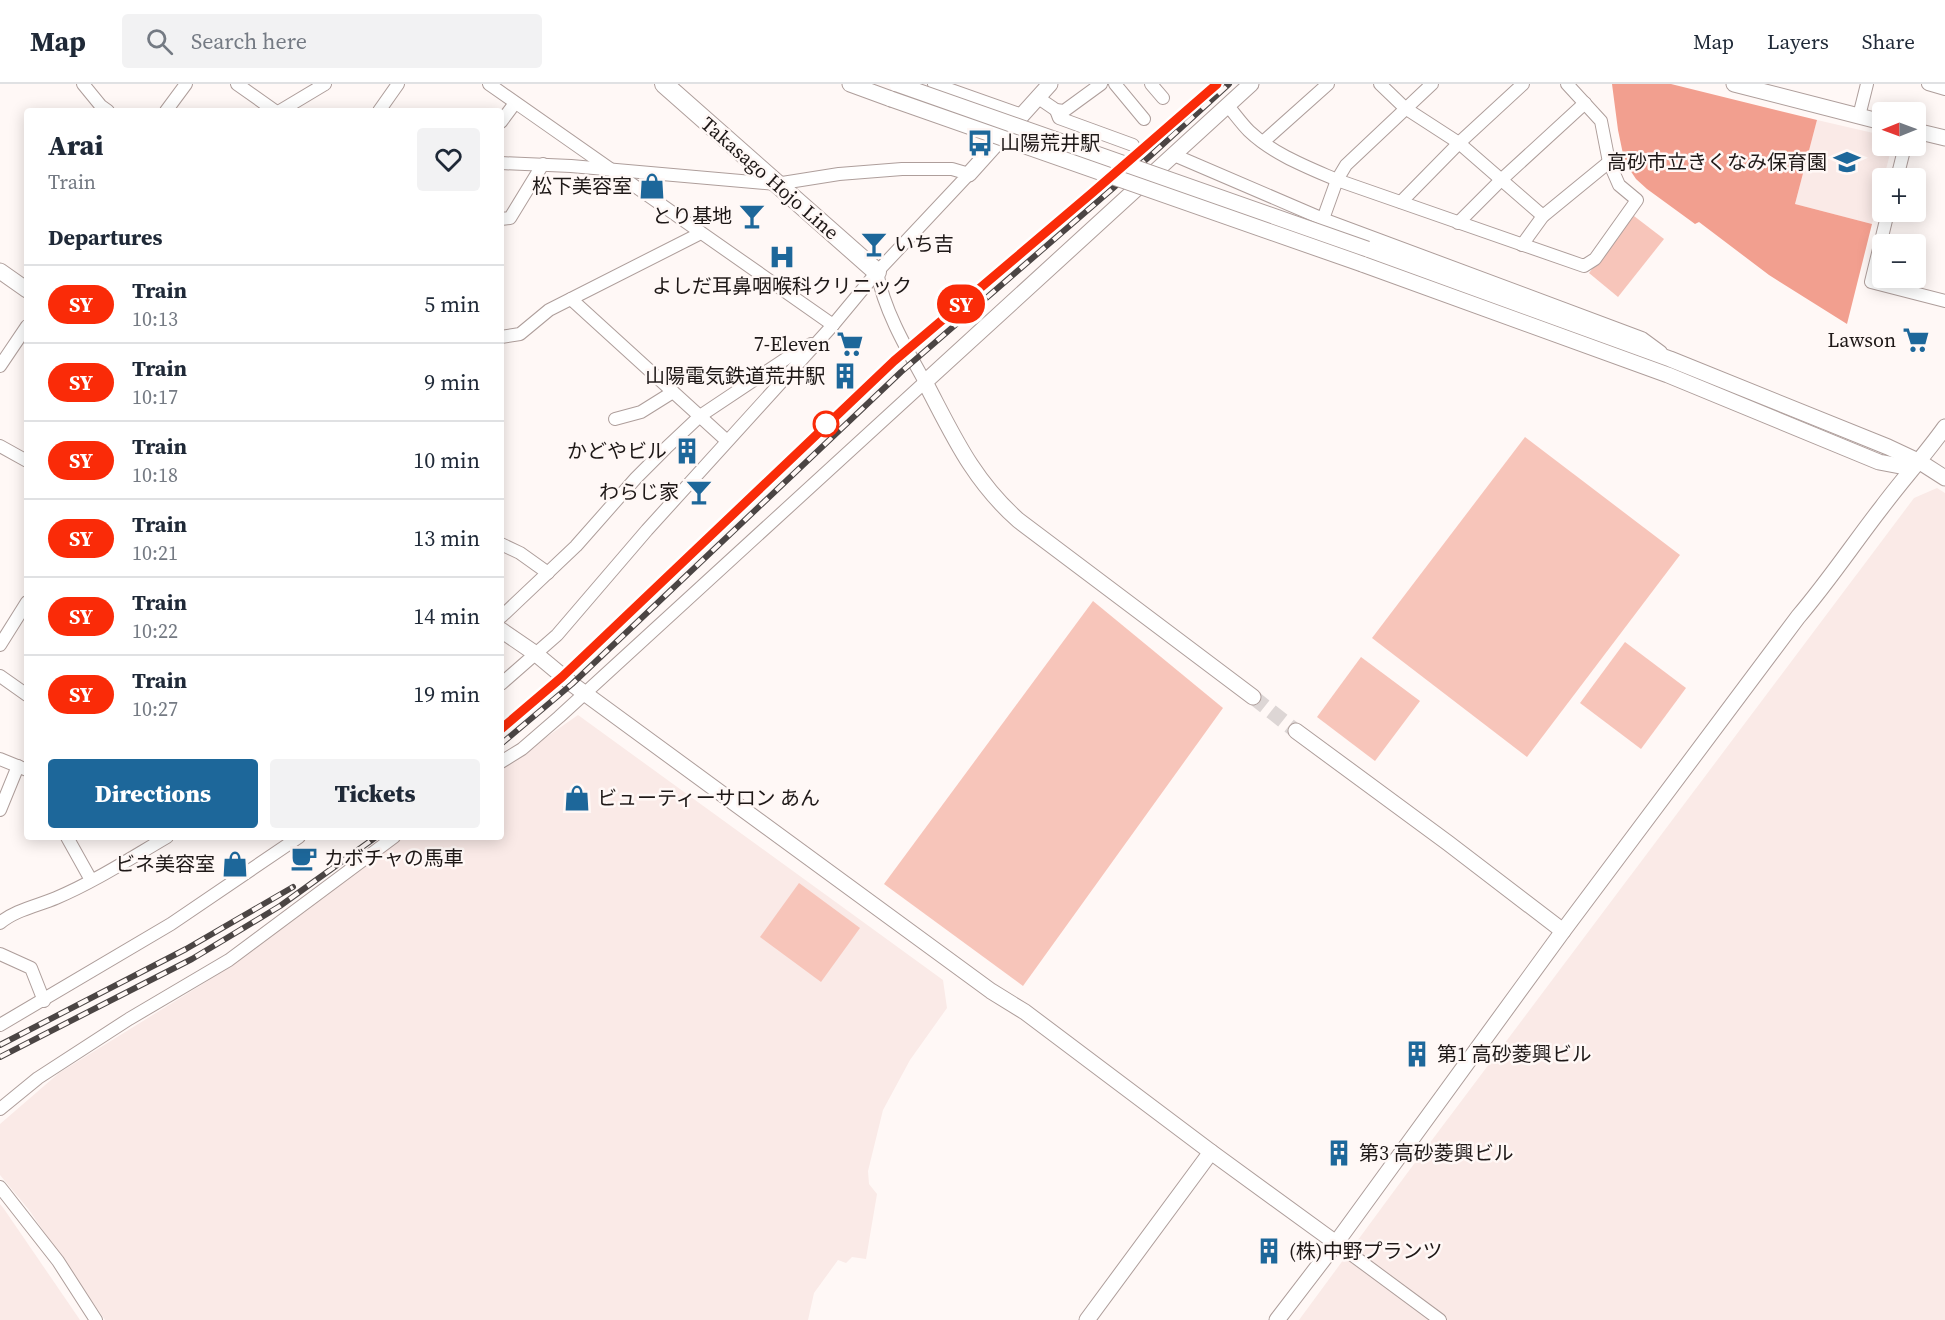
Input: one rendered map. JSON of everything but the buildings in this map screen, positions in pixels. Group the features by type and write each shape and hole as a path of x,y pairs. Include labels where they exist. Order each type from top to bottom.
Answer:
{"main road":[{"name":"Takasago Hojo Line","path":"664,84 877,272"}],"street":[{"path":"83,84 104,108"},
{"path":"168,108 186,84"},
{"path":"237,84 271,108"},
{"path":"285,108 325,84"},
{"path":"381,108 398,84"},
{"path":"489,84 832,325"},
{"path":"850,84 894,89 1365,256 1670,359 1920,462 1945,478"},
{"path":"934,84 1022,115"},
{"path":"504,681 558,635 647,530 820,339 877,272 1050,84"},
{"path":"1056,110 1068,109 1101,84"},
{"path":"1115,84 1144,119"},
{"path":"1151,84 1163,98"},
{"path":"504,760 522,748 586,693 1251,84"},
{"path":"1263,142 1328,84"},
{"path":"1380,84 1405,108 1459,143 1542,216"},
{"path":"1323,219 1337,180 1346,165 1432,84"},
{"path":"1401,202 1459,143 1523,84"},
{"path":"1227,105 1263,142 1302,165 1337,180 1584,266 1594,259 1637,200 1619,185 1609,162 1601,121 1567,84"},
{"path":"1734,84 1872,119"},
{"path":"1859,116 1867,84"},
{"path":"1037,97 1056,110 1059,118 1133,146"},
{"path":"504,118 515,103"},
{"path":"1458,223 1585,103"},
{"path":"1926,133 1945,137"},
{"path":"1174,155 1323,219 1642,339 1670,359"},
{"path":"1522,245 1542,216 1609,162"},
{"path":"504,163 543,164 776,184 840,174 902,169 952,169 969,174"},
{"path":"504,219 510,218 543,164"},
{"path":"1886,222 1871,282 1945,301"},
{"path":"504,337 520,334 549,310 701,233"},
{"path":"1365,256 1668,375 1880,462 1900,466 1920,462"},
{"path":"0,271 24,288"},
{"path":"877,272 881,292 908,350 965,458 982,484 1018,520 1253,697"},
{"path":"571,299 727,441"},
{"path":"0,366 24,330"},
{"path":"504,614 576,546 658,455 700,416 790,356 820,339"},
{"path":"615,419 640,412 674,392"},
{"path":"1277,1320 1336,1243 1563,931 1798,617 1884,504 1920,462 1945,426"},
{"path":"0,446 24,459"},
{"path":"504,545 520,553 548,573"},
{"path":"0,645 24,607"},
{"path":"504,632 990,991 1025,1012 1440,1320"},
{"path":"0,676 24,692"},
{"path":"1296,731 1563,931"},
{"path":"0,759 23,768 0,810"},
{"path":"69,840 92,880"},
{"path":"0,922 30,907 55,899 162,840"},
{"path":"0,1025 171,924 295,840"},
{"path":"0,1110 56,1066 129,1019 229,960 390,840"},
{"path":"0,954 31,968 44,1000"},
{"path":"1087,1320 1211,1152"},
{"path":"0,1187 58,1261 96,1320"}],"shaded area":[{"path":"1612,84 1671,84 1817,120 1795,204 1872,224 1847,324 1769,275 1699,222 1695,224 1636,179 1623,154"},
{"name":"高砂市立きくなみ保育園","path":"1817,120 1872,133 1872,156 1889,156 1886,168 1872,168 1872,224 1795,204"},
{"path":"1634,216 1664,239 1618,297 1589,273"},
{"path":"1525,437 1680,555 1527,757 1372,638"},
{"path":"1937,488 1945,493 1945,1320 1299,1320 1914,498"},
{"path":"1093,601 1223,708 1023,986 884,884"},
{"path":"1625,642 1686,688 1641,749 1580,703"},
{"path":"1361,657 1420,701 1375,761 1317,717"},
{"path":"578,715 943,980 947,1008 910,1060 883,1110 868,1171 869,1184 877,1194 866,1259 852,1257 846,1263 838,1260 814,1293 808,1320 105,1320 29,1210 0,1175 0,1124 59,1073 206,982 400,840 504,840 504,767"},
{"path":"799,883 860,928 821,982 760,937"},
{"path":"0,1204 4,1209 80,1320 0,1320"}],"tunnel":[{"path":"1253,697 1296,731"}],"railway":[{"path":"504,741 572,684 901,372 1149,157 1229,84"},
{"path":"504,726 562,677 895,361 1196,103"},
{"path":"0,1057 192,959 280,906 372,840"},
{"path":"0,1045 186,949 293,887"}],"train":[{"name":"SY","path":"504,726 562,677 894,361 1217,84"}],"place":[{"name":"山陽荒井駅","path":"980,143"},
{"name":"高砂市立きくなみ保育園","path":"1847,162"},
{"name":"松下美容室","path":"652,186"},
{"name":"とり基地","path":"752,216"},
{"name":"いち吉","path":"874,244"},
{"name":"よしだ耳鼻咽喉科クリニック","path":"782,257"},
{"name":"Lawson","path":"1916,340"},
{"name":"7-Eleven","path":"850,344"},
{"name":"山陽電気鉄道荒井駅","path":"845,376"},
{"name":"かどやビル","path":"687,451"},
{"name":"わらじ家","path":"699,492"},
{"name":"ビューティーサロン あん","path":"577,798"},
{"name":"カボチャの馬車","path":"304,858"},
{"name":"ビネ美容室","path":"235,864"},
{"name":"第1 高砂菱興ビル","path":"1417,1054"},
{"name":"第3 高砂菱興ビル","path":"1339,1153"},
{"name":"(株)中野プランツ","path":"1269,1251"}]}
